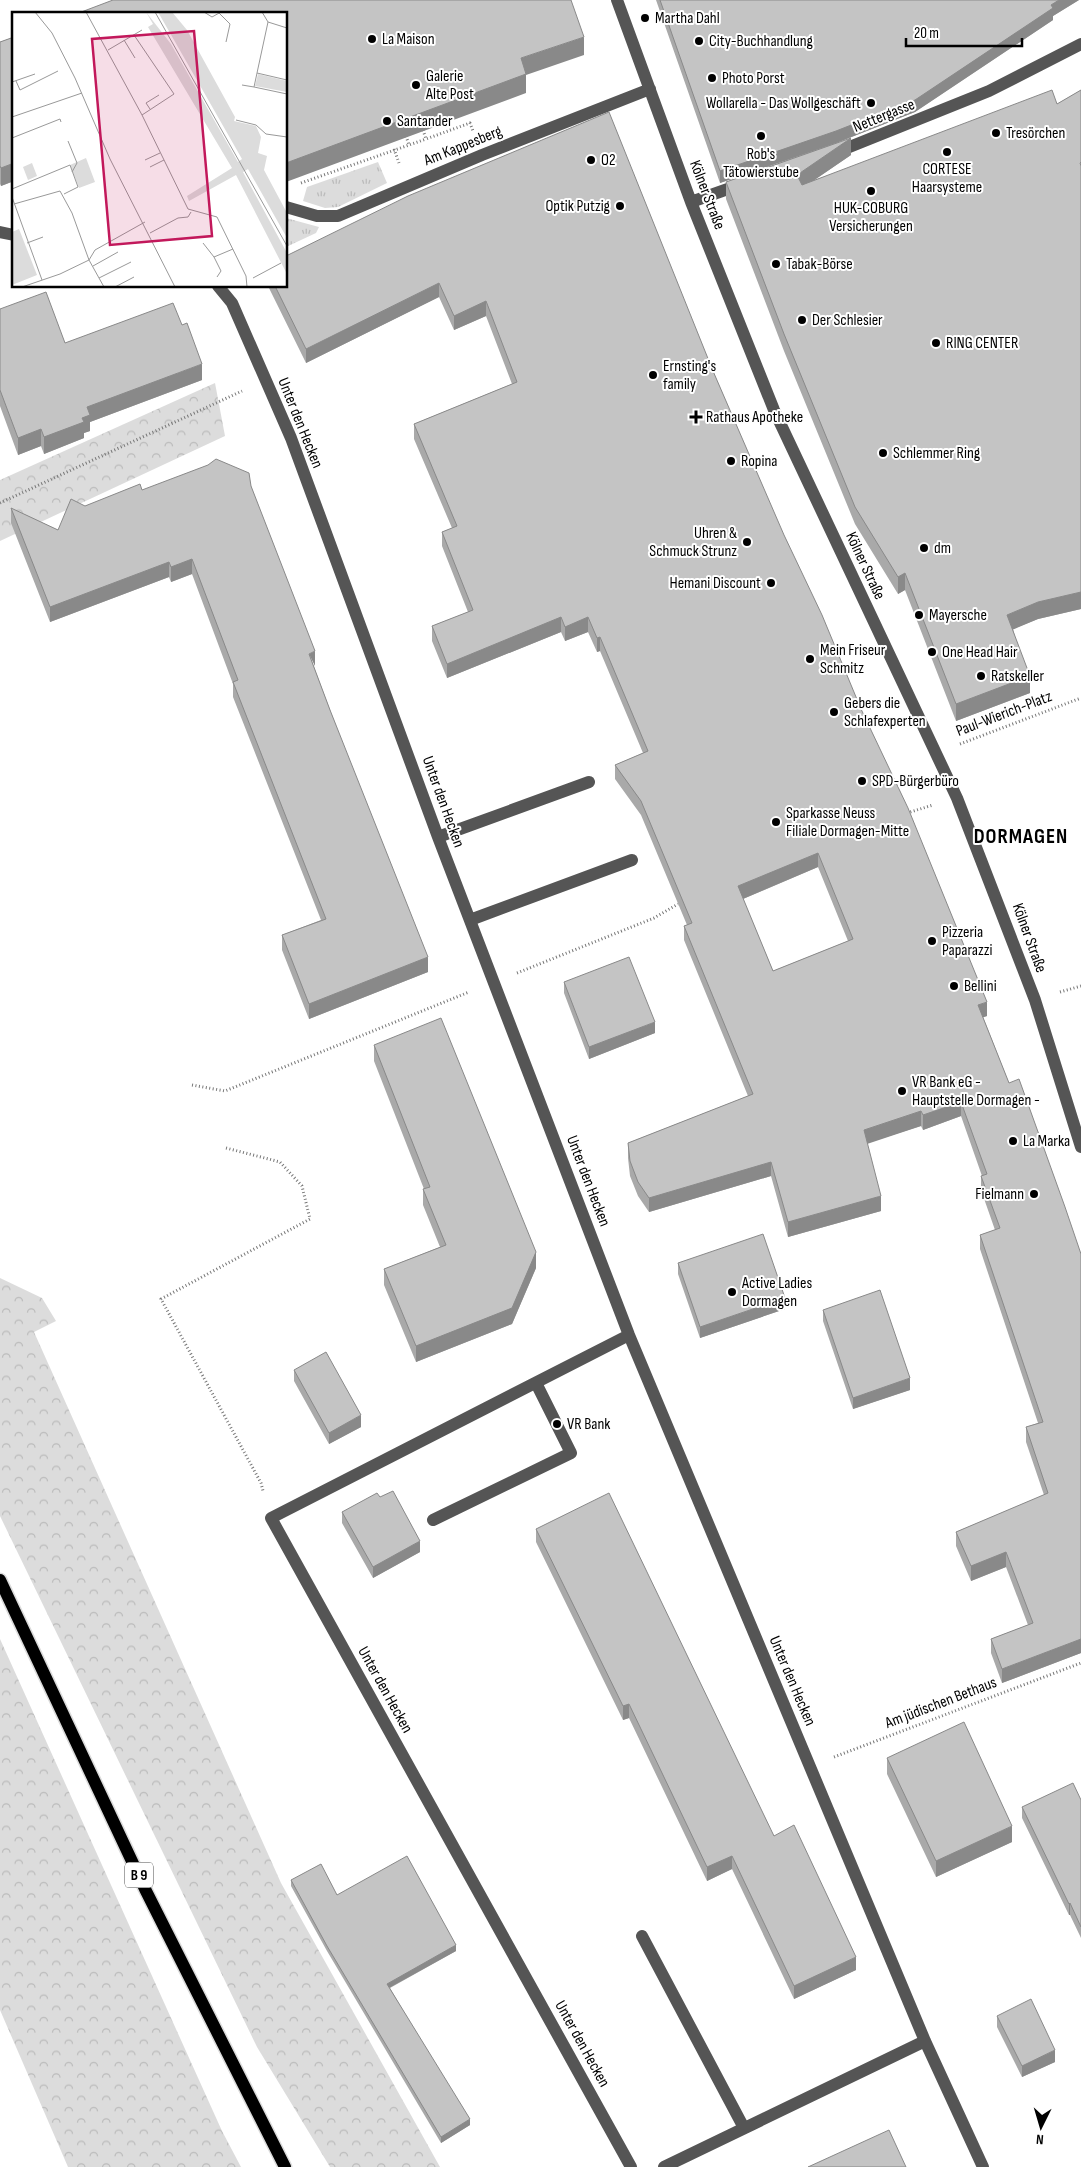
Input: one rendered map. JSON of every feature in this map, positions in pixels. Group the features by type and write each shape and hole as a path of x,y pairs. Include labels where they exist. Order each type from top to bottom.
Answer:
{"main road":[{"name":"B 9","path":"0,1580 145,1889 285,2167"}],"street":[{"name":"Kölner Straße","path":"617,0 691,202 774,410 957,798 1032,991 1081,1147"},
{"name":"Nettergasse","path":"821,158 990,91 1081,44"},
{"name":"Am Kappesberg","path":"288,208 317,216 338,216 474,159 650,89"},
{"path":"691,202 756,180"},
{"name":"Unter den Hecken","path":"220,288 232,303 291,438 438,838 629,1335 925,2041 983,2167"},
{"path":"438,838 589,782"},
{"path":"470,920 632,860"},
{"path":"271,1518 629,1335"},
{"path":"433,1520 571,1454 536,1383"},
{"name":"Unter den Hecken","path":"271,1518 631,2167"},
{"path":"642,1936 744,2128"},
{"path":"664,2167 925,2041"}],"path":[{"path":"406,136 409,144"},
{"path":"301,182 426,139"},
{"path":"0,504 265,380"},
{"name":"Paul-Wierich-Platz","path":"936,753 1081,698"},
{"path":"192,1085 225,1091 654,918 678,904"},
{"path":"226,1148 280,1162 302,1186 310,1219 161,1300 261,1482 271,1518"},
{"name":"Am jüdischen Bethaus","path":"810,1767 1081,1663"}],"green space":[{"path":"378,162 387,183 338,207 325,208 303,201 307,187"},
{"path":"288,219 319,227 316,233 288,246"},
{"path":"215,383 225,436 0,541 0,480"},
{"path":"0,1278 42,1298 56,1321 34,1332 281,1883 440,2167 330,2167 257,2047 0,1516"},
{"path":"0,1639 222,2131 241,2167 68,2167 0,2010"}],"building":[{"name":"Galerie Alte Post","path":"113,0 571,0 584,37 521,58 526,74 288,162 288,12 81,12"},
{"path":"660,0 1059,0 1051,5 1053,8 915,100 836,131 720,171"},
{"path":"12,38 12,164 1,168 0,166 0,42"},
{"path":"1052,90 1057,104 1081,90 1081,592 1038,602 1007,615 1030,676 956,704 905,573 898,577 855,507 784,334 726,182 851,138 797,175 802,185"},
{"path":"609,112 713,371 784,535 822,615 861,709 908,808 987,1002 978,1005 1009,1083 1019,1079 1081,1254 1081,1639 1002,1669 991,1639 1033,1623 1006,1552 971,1566 956,1532 1048,1493 1026,1427 1043,1422 980,1235 1000,1228 981,1176 987,1174 961,1102 923,1115 921,1111 864,1130 881,1196 788,1222 771,1162 649,1198 638,1182 630,1161 628,1143 753,1094 684,926 692,923 641,801 615,765 648,751 600,637 597,638 588,617 565,627 561,617 447,664 432,626 473,610 442,532 457,526 414,424 517,382 486,301 454,316 439,283 306,349 276,288 288,288 288,255 408,196","holes":["818,853 853,939 773,971 738,886"]},
{"path":"46,292 65,343 173,303 182,325 187,323 202,364 87,407 90,415 82,418 84,422 44,437 41,429 18,438 0,390 0,309"},
{"path":"216,459 249,473 251,486 315,651 309,654 428,957 309,1004 282,935 326,919 233,682 238,680 192,559 171,567 169,562 50,607 11,508 58,530 71,499 85,506 140,484 142,490 208,465"},
{"path":"629,957 655,1022 589,1047 564,982"},
{"path":"441,1018 536,1252 512,1308 416,1346 384,1269 446,1245 423,1189 430,1187 374,1045"},
{"name":"Active Ladies Dormagen","path":"763,1234 785,1298 700,1327 678,1263"},
{"path":"880,1290 910,1378 853,1398 823,1310"},
{"path":"326,1352 361,1415 329,1433 294,1370"},
{"path":"393,1491 420,1541 373,1567 342,1512 377,1493 380,1497"},
{"path":"609,1493 774,1836 794,1825 856,1957 794,1986 732,1856 707,1867 629,1704 623,1706 536,1529"},
{"path":"964,1722 1012,1826 936,1861 887,1758"},
{"path":"1073,1783 1081,1800 1081,1927 1022,1807"},
{"path":"407,1856 456,1945 387,1984 470,2119 441,2137 327,1946 291,1880 321,1864 337,1895"},
{"path":"1031,1999 1055,2050 1022,2066 997,2016"},
{"path":"889,2130 906,2167 808,2167"}],"place":[{"name":"Martha Dahl","path":"645,18"},
{"name":"La Maison","path":"372,39"},
{"name":"City-Buchhandlung","path":"699,41"},
{"name":"Photo Porst","path":"712,78"},
{"name":"Galerie Alte Post","path":"416,85"},
{"name":"Wollarella - Das Wollgeschäft","path":"871,103"},
{"name":"Santander","path":"387,121"},
{"name":"Tresörchen","path":"996,133"},
{"name":"Rob's Tätowierstube","path":"761,136"},
{"name":"CORTESE Haarsysteme","path":"947,152"},
{"name":"O2","path":"591,160"},
{"name":"HUK-COBURG Versicherungen","path":"871,191"},
{"name":"Optik Putzig","path":"620,206"},
{"name":"Tabak-Börse","path":"776,264"},
{"name":"Der Schlesier","path":"802,320"},
{"name":"RING CENTER","path":"936,343"},
{"name":"Ernsting's family","path":"653,375"},
{"name":"Rathaus Apotheke","path":"696,417"},
{"name":"Schlemmer Ring","path":"883,453"},
{"name":"Ropina","path":"731,461"},
{"name":"Uhren & Schmuck Strunz","path":"747,542"},
{"name":"dm","path":"924,548"},
{"name":"Hemani Discount","path":"771,583"},
{"name":"Mayersche","path":"919,615"},
{"name":"One Head Hair","path":"932,652"},
{"name":"Mein Friseur Schmitz","path":"810,659"},
{"name":"Ratskeller","path":"981,676"},
{"name":"Gebers die Schlafexperten","path":"834,712"},
{"name":"SPD-Bürgerbüro","path":"862,781"},
{"name":"Sparkasse Neuss Filiale Dormagen-Mitte","path":"776,822"},
{"name":"Pizzeria Paparazzi","path":"932,941"},
{"name":"Bellini","path":"954,986"},
{"name":"VR Bank eG - Hauptstelle Dormagen -","path":"902,1091"},
{"name":"La Marka","path":"1013,1141"},
{"name":"Fielmann","path":"1034,1194"},
{"name":"Active Ladies Dormagen","path":"732,1292"},
{"name":"VR Bank","path":"557,1424"}],"district":[{"name":"DORMAGEN","path":"1021,836"}]}
